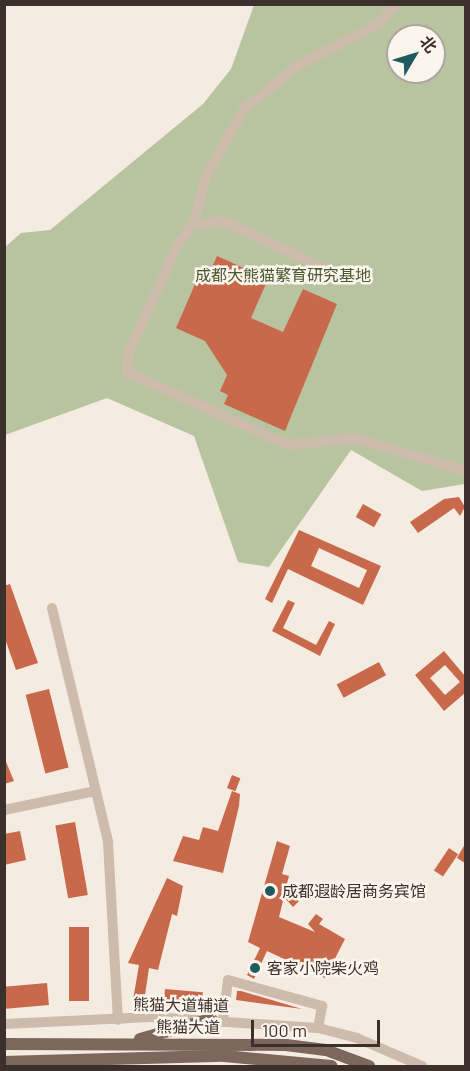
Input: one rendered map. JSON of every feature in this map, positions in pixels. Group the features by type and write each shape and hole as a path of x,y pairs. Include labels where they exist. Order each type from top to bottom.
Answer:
{"main road":[{"path":"126,1043 217,1020"},
{"name":"熊猫大道","path":"4,1044 286,1045 326,1050 369,1066"},
{"name":"熊猫大道","path":"4,1062 224,1056 332,1066"}],"street":[{"path":"396,4 380,23 299,65 244,109 206,176 193,225 170,262 129,352 127,372 288,445 355,438 465,471"},
{"path":"193,225 224,221 336,274"},
{"path":"52,608 96,791 116,902 118,1020"},
{"path":"4,810 96,791"},
{"path":"217,1020 228,980 322,1006 318,1028"},
{"name":"熊猫大道辅道","path":"4,1024 118,1020 217,1020 318,1028 357,1038 422,1066"}],"green space":[{"name":"成都大熊猫繁育研究基地","path":"254,5 465,5 465,484 422,491 351,450 269,567 238,562 194,436 107,398 5,435 4,248 21,233 50,230 203,104 231,69"}],"building":[{"path":"217,256 268,279 251,318 283,332 303,289 337,304 285,431 224,404 228,395 220,391 227,375 205,341 176,328 202,268 210,272"},
{"path":"459,497 465,507 460,516 454,508 418,533 410,522 444,499"},
{"path":"363,504 381,514 374,527 356,517"},
{"path":"299,530 381,566 363,605 288,569 272,603 265,599","holes":["319,548 367,570 359,588 311,566"]},
{"path":"10,584 38,663 16,670 4,636 4,586"},
{"path":"288,600 295,603 283,628 316,645 329,621 335,624 320,656 272,631"},
{"path":"444,651 465,676 465,693 444,711 415,675","holes":["445,665 460,682 445,695 430,678"]},
{"path":"379,662 386,675 344,698 337,685"},
{"path":"49,689 69,768 45,773 26,695"},
{"path":"4,757 14,781 4,784"},
{"path":"232,775 240,778 235,791 227,788"},
{"path":"232,791 240,794 239,806 223,873 173,861 183,836 199,840 203,827 218,831"},
{"path":"75,822 88,895 68,898 55,825"},
{"path":"20,831 26,860 4,865 4,834"},
{"path":"277,841 290,846 282,874 289,876 286,887 299,901 293,907 284,897 279,917 315,932 308,924 316,914 323,919 319,924 345,939 325,978 267,951 254,979 247,975 260,948 248,942"},
{"path":"465,844 465,863 457,858"},
{"path":"449,848 458,854 443,877 434,870"},
{"path":"167,878 183,886 177,916 172,914 158,970 149,968 144,1002 133,1000 139,965 128,963"},
{"path":"69,927 89,927 89,1001 69,1001"},
{"path":"47,983 49,1005 6,1009 4,987"},
{"path":"165,989 203,992 202,1003 164,1000"},
{"path":"237,991 241,991 302,1009 236,1000"}],"place":[{"name":"成都遐龄居商务宾馆","path":"270,891"},
{"name":"客家小院柴火鸡","path":"255,968"}]}
